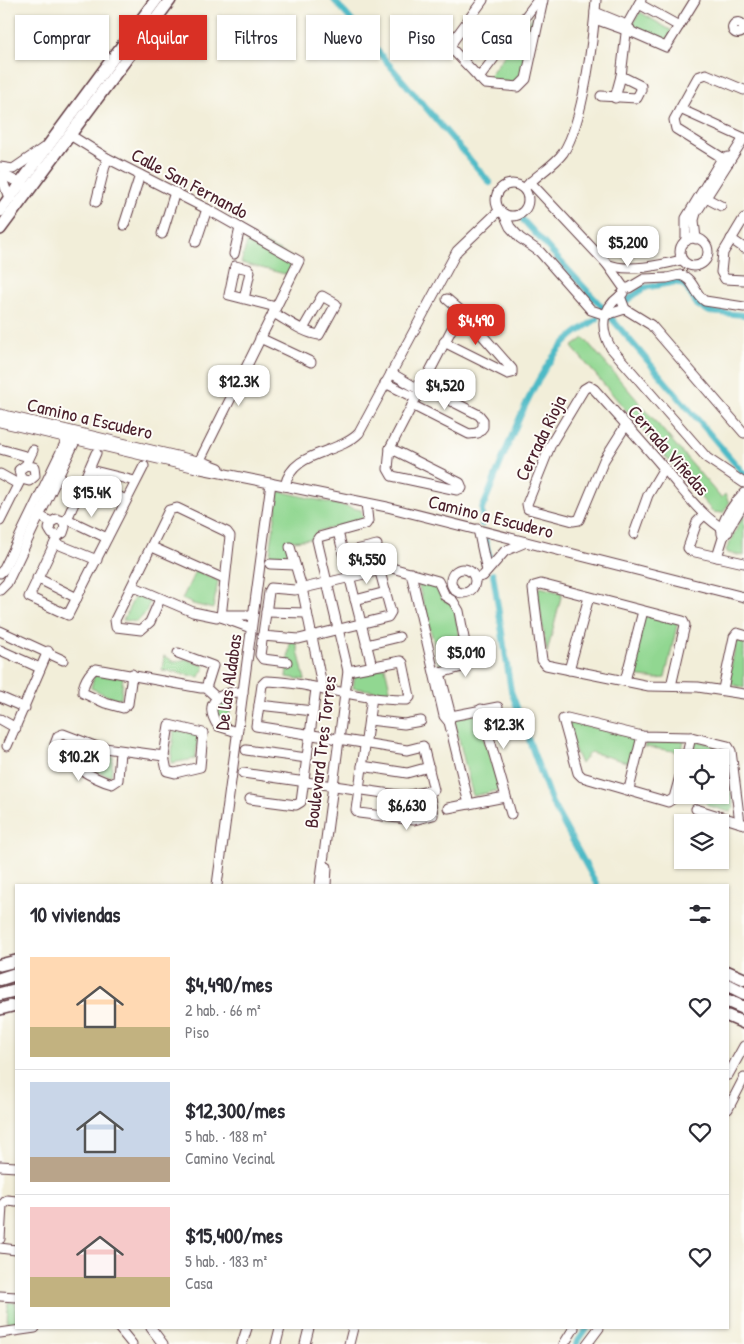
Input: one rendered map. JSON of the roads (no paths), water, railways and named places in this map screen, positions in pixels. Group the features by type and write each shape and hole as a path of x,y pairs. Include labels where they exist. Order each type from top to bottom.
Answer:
{"highway":[{"path":"0,979 15,974"},
{"path":"729,986 744,993"},
{"path":"0,994 15,990"}],"main road":[{"path":"0,229 47,146 116,57 156,0"},
{"path":"0,211 9,198 25,186 70,136 170,0"},
{"path":"0,966 15,961"},
{"path":"729,972 744,979"},
{"path":"0,1009 15,1005"}],"street":[{"path":"483,0 453,41 451,48 478,78 489,85 518,87 523,84 543,0"},
{"path":"478,78 538,0"},
{"path":"527,185 557,160 571,137 584,87 596,0"},
{"path":"595,16 666,48 695,0"},
{"path":"615,98 629,30 640,2 679,26"},
{"path":"729,159 676,129 674,120 702,75 706,74 744,90"},
{"path":"601,96 636,99 641,90 640,86 621,76"},
{"path":"680,109 744,138 686,218 686,241 680,250 682,260"},
{"name":"Calle San Fernando","path":"70,136 107,158 175,192 296,258 298,264 274,310"},
{"path":"1,173 13,169 47,146"},
{"path":"96,202 107,158"},
{"path":"696,239 694,220 729,159"},
{"path":"1,173 25,186"},
{"path":"1,173 9,198"},
{"path":"124,224 140,175"},
{"path":"627,290 607,264 527,185 514,184 504,186 500,190 497,200 510,227 520,238 540,252 591,310 606,315 625,309 651,325 744,433"},
{"path":"502,212 514,216 523,212 528,203 527,185"},
{"path":"162,234 175,192"},
{"path":"706,198 721,206"},
{"path":"196,242 207,209"},
{"path":"285,486 287,476 299,464 355,437 457,251 502,212"},
{"path":"744,218 731,239 724,254 722,264 722,276 725,279 744,280"},
{"path":"234,254 240,228"},
{"path":"607,264 619,268 646,267 682,260 691,266 696,266 705,260 707,250 705,244 696,239 686,241"},
{"path":"731,239 744,248"},
{"path":"707,250 724,254"},
{"path":"705,260 722,264"},
{"path":"625,309 627,290 646,267"},
{"path":"744,307 705,301 700,298 690,279 680,275 667,278 644,279 614,300 602,327 604,337 611,348 707,458 744,483"},
{"path":"244,299 274,310 303,328"},
{"path":"444,342 508,374 512,373 512,370 461,311 446,299"},
{"path":"197,464 274,310"},
{"path":"390,448 460,483 462,488 457,490 392,476 388,469 390,448 461,311"},
{"path":"260,338 311,362"},
{"path":"388,379 417,395 469,434 478,433 483,427 483,420 479,415 417,395"},
{"name":"Cerrada Viñedas","path":"589,386 594,389 704,514 724,533"},
{"name":"Cerrada Rioja","path":"589,386 584,389 551,444 527,504 528,509 573,521 579,520 604,460 626,425"},
{"name":"Camino a Escudero","path":"0,414 74,436"},
{"name":"Camino a Escudero","path":"0,422 74,436 271,483 478,529 744,596"},
{"path":"0,590 9,579 49,484 74,436"},
{"path":"0,450 29,457"},
{"path":"96,453 66,521 63,533 56,540 29,595 30,598 68,615 144,466"},
{"path":"0,474 29,482 34,476 34,468 29,457"},
{"path":"0,520 20,481 19,470 29,457"},
{"path":"634,534 648,495 664,468"},
{"path":"90,470 135,481"},
{"path":"34,476 49,484"},
{"path":"85,480 126,500"},
{"name":"De las Aldabas","path":"217,884 271,483"},
{"path":"717,557 724,533 742,500"},
{"path":"366,503 368,523 338,532 372,666"},
{"path":"160,599 150,622 142,630 116,626 115,620 169,510 177,508 228,533 230,541 220,617"},
{"path":"704,514 697,522 688,548 691,551 744,564"},
{"path":"35,517 50,524 60,520 66,521 108,538"},
{"path":"9,579 0,573 35,517"},
{"path":"50,524 52,534 56,540 97,560"},
{"path":"478,529 487,571"},
{"name":"Boulevard Tres Torres","path":"320,884 324,873 327,822 330,815 348,672 317,542 319,537 338,532"},
{"path":"475,578 483,576 504,551 526,542"},
{"path":"250,799 299,805 304,782 313,711 320,690 313,636 290,546"},
{"path":"343,553 377,546"},
{"path":"152,547 224,579"},
{"path":"270,564 295,565"},
{"path":"392,568 436,579 444,596 453,592"},
{"path":"438,672 462,667 468,658 459,611 453,592 452,576 462,569 470,571 475,578 474,586 468,593 453,592 441,587"},
{"path":"262,636 299,639 388,617 390,612 381,575 377,571 302,588 273,587 270,589 262,636 260,657 287,662"},
{"path":"411,573 450,719 469,804"},
{"path":"37,578 77,598"},
{"path":"671,686 684,623 674,617 643,611 541,584 533,587 542,660 549,666 649,686 723,689 744,694"},
{"path":"132,586 193,612 220,617 251,628"},
{"path":"355,600 386,592"},
{"path":"569,670 589,597"},
{"path":"626,681 643,611"},
{"path":"266,612 307,613"},
{"path":"220,617 225,615 253,616"},
{"path":"0,631 63,660"},
{"path":"723,689 734,637 737,633 744,635"},
{"path":"366,645 399,637"},
{"path":"0,650 40,668"},
{"path":"7,746 48,652"},
{"path":"178,653 212,665 207,685 217,700"},
{"path":"243,773 407,796 432,791 434,787 422,746 407,750 257,727 262,686 266,682 372,697 407,700 411,695 402,662 397,661 348,672"},
{"path":"132,674 128,704 123,708 84,694 82,689 91,672 96,669 132,674 207,685"},
{"path":"217,700 243,692"},
{"path":"0,697 24,708"},
{"path":"372,697 357,812 414,820 433,815 429,792"},
{"path":"217,700 212,716 217,724 237,732"},
{"path":"259,705 313,711"},
{"path":"450,719 481,709 485,711 498,707"},
{"path":"481,709 511,814"},
{"path":"674,798 668,802 628,789 586,779 579,775 563,719 567,718 642,736 691,737 729,747 740,794 742,824 696,809"},
{"path":"0,720 16,728"},
{"path":"369,720 404,724 422,721"},
{"path":"203,735 169,725 164,756 166,768 172,773 200,768 203,735 217,724"},
{"path":"120,751 118,780 112,784 86,772 61,755 55,744 58,736 63,734 97,748 164,756"},
{"path":"628,789 642,736"},
{"path":"688,749 691,737"},
{"path":"246,750 307,758"},
{"path":"362,766 407,773 429,767"},
{"path":"448,808 505,797"},
{"path":"324,873 326,884"},
{"path":"729,1074 744,1046"},
{"path":"729,1107 744,1078"},
{"path":"0,1166 15,1167"},
{"path":"0,1239 2,1205 7,1200 15,1200"},
{"path":"0,1248 15,1250"},
{"path":"0,1296 15,1296"},
{"path":"0,1334 29,1329"},
{"path":"120,1329 130,1343"},
{"path":"151,1329 163,1344"},
{"path":"242,1344 244,1329"},
{"path":"276,1344 280,1329"},
{"path":"305,1344 309,1329"},
{"path":"349,1344 353,1329"},
{"path":"564,1344 573,1329"},
{"path":"586,1344 598,1329"}],"waterway":[{"path":"334,0 490,183"},
{"path":"523,220 603,308"},
{"path":"626,301 644,288 676,282 685,286 697,305 710,312 744,315"},
{"path":"482,524 482,509 519,419 542,373 555,354 569,339 597,319"},
{"path":"612,319 744,474"},
{"path":"484,535 489,555"},
{"path":"493,574 511,691 552,803 596,884"},
{"path":"576,1344 586,1329"}]}
